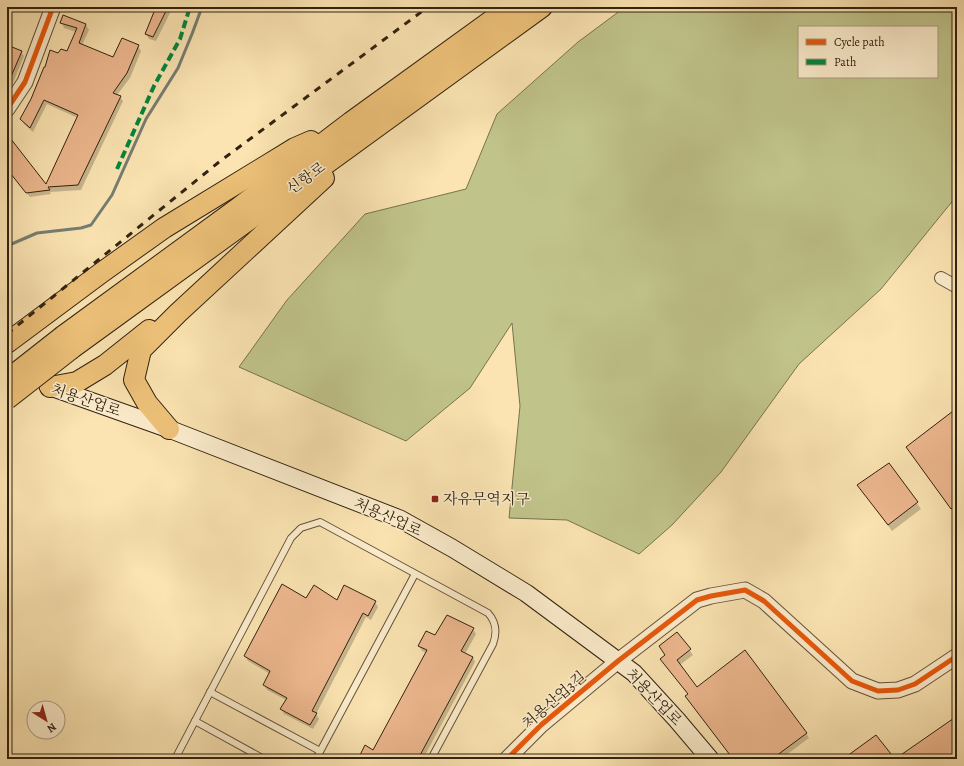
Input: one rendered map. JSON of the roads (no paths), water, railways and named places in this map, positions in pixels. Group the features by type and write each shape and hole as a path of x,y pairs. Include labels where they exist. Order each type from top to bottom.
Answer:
{"highway":[{"name":"신항로","path":"67,343 238,208 351,122 510,7"},
{"name":"신항로","path":"67,343 382,122 542,7"},
{"path":"7,344 101,273 164,228 295,148 351,122"},
{"path":"168,429 146,403 134,380 141,350 178,313 382,122"},
{"path":"50,387 77,382 105,365 218,277"},
{"path":"7,380 67,343"},
{"path":"7,399 67,343"}],"main road":[{"name":"처용산업로","path":"7,372 168,429 400,519 452,548 526,593 634,673 710,759"}],"street":[{"path":"7,109 25,82 52,7"},
{"path":"941,278 957,287"},
{"name":"처용산업3길","path":"507,759 541,725 618,661 697,600 711,596 745,590 764,601 852,681 878,691 898,690 916,684 957,656"}],"lane":[{"path":"175,759 291,538 301,528 320,522 488,613 492,618 496,635 493,644 431,759"},
{"path":"316,759 415,574"},
{"path":"210,692 320,751"},
{"path":"195,721 264,759"}],"waterway":[{"path":"7,246 37,233 81,228 91,225 112,195 146,119 178,68 202,7"}],"railway":[{"path":"7,334 219,162 428,7"}],"place":[{"name":"자유무역지구","path":"435,499"}]}
